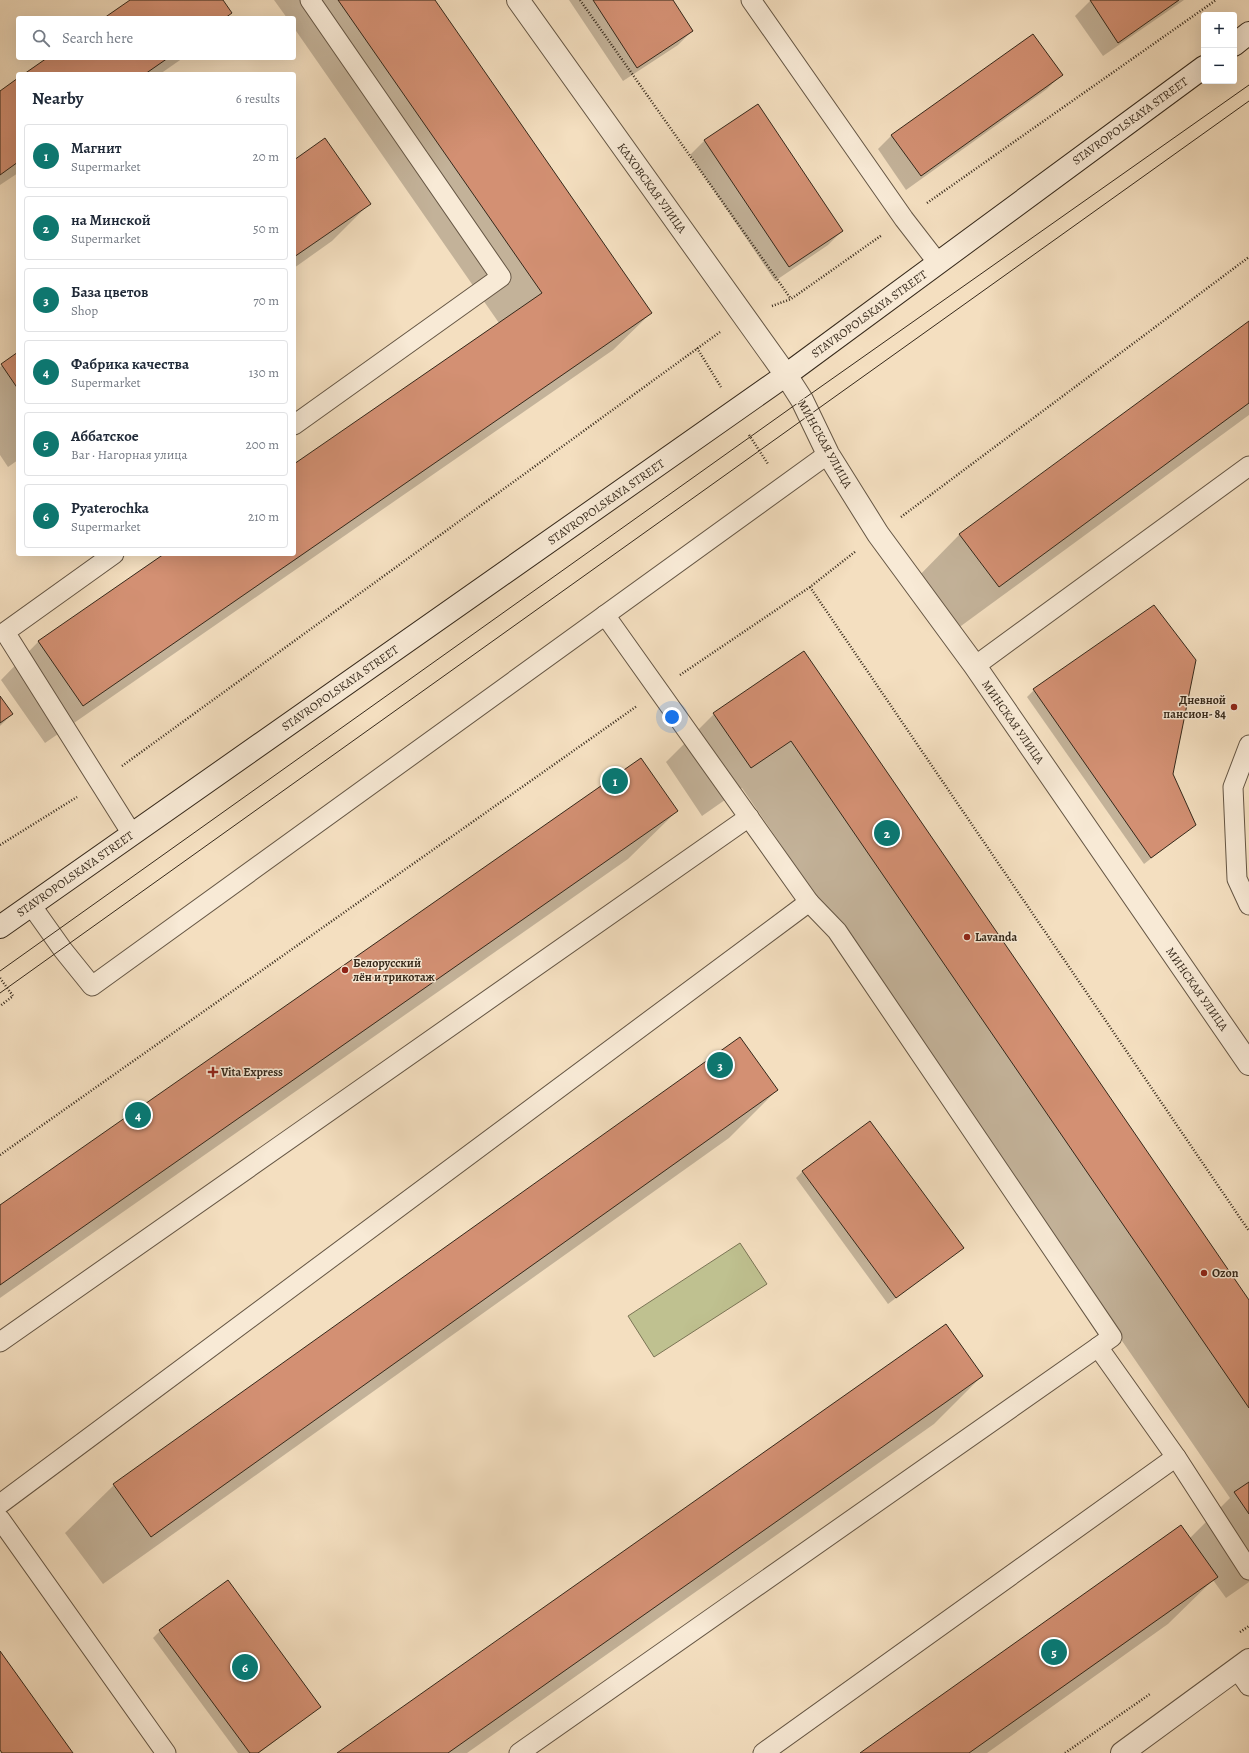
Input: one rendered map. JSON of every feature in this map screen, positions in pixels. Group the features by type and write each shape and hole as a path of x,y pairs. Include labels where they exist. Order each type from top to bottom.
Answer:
{"street":[{"name":"КАХОВСКАЯ УЛИЦА","path":"518,0 786,375"},
{"path":"1237,42 1249,33"},
{"name":"STAVROPOLSKAYA STREET","path":"1,924 31,905 786,375 1201,69"},
{"name":"МИНСКАЯ УЛИЦА","path":"786,375 802,400 828,454 878,534 975,666 1249,1064"},
{"path":"1122,1753 1245,1672"}],"lane":[{"path":"296,424 502,277 310,0"},
{"path":"751,0 904,219 938,263"},
{"path":"31,905 63,950 92,986 828,454"},
{"path":"975,666 1249,466"},
{"path":"111,556 4,632 132,834"},
{"path":"519,1753 1112,1337 837,931 809,902 748,817 660,689 605,615"},
{"path":"1249,745 1233,787 1238,879 1249,905"},
{"path":"0,1342 748,817"},
{"path":"0,1504 809,902"},
{"path":"1098,1347 1176,1458 1249,1570"},
{"path":"763,1753 1176,1458"},
{"path":"0,1520 6,1541 166,1753"}],"path":[{"path":"580,0 791,299"},
{"path":"0,845 100,782 744,316 791,299 1216,0"},
{"path":"0,1155 660,689 810,587 878,534 1249,257"},
{"path":"810,587 1249,1231"},
{"path":"0,978 13,996 0,1006"}],"green space":[{"path":"740,1243 767,1284 654,1357 628,1316"}],"building":[{"path":"130,0 223,0 232,13 228,16 107,16"},
{"path":"338,0 435,0 652,313 83,706 38,641 161,556 296,556 296,463 542,293"},
{"path":"593,0 673,0 693,31 637,68"},
{"path":"1090,0 1179,0 1118,43"},
{"path":"1033,34 1063,75 921,176 891,135"},
{"path":"44,60 165,60 148,72 27,72"},
{"path":"16,79 16,163 0,175 0,91"},
{"path":"758,104 843,231 789,267 704,140"},
{"path":"325,138 371,204 296,256 296,159"},
{"path":"1249,321 1249,403 999,587 959,534"},
{"path":"16,353 16,386 1,364"},
{"path":"1154,605 1196,660 1173,774 1196,825 1151,858 1033,689"},
{"path":"804,651 1249,1300 1249,1408 791,741 751,768 713,713"},
{"path":"0,696 13,714 0,723"},
{"path":"641,758 678,811 0,1285 0,1205"},
{"path":"740,1037 778,1090 151,1537 113,1484"},
{"path":"870,1121 964,1248 896,1298 802,1171"},
{"path":"946,1324 983,1376 448,1753 337,1753"},
{"path":"1249,1482 1249,1514 1234,1492"},
{"path":"1181,1525 1218,1577 969,1753 860,1753"},
{"path":"228,1580 321,1707 258,1753 250,1753 159,1630"},
{"path":"0,1651 73,1753 2,1753 0,1750"}],"tram line":[{"path":"0,971 802,400 1249,85"},
{"path":"0,993 1249,101"}],"place":[{"name":"Дневной пансион- 84","path":"1234,707"},
{"name":"Магнит","path":"615,781"},
{"name":"на Минской","path":"887,833"},
{"name":"Lavanda","path":"967,937"},
{"name":"Белорусский лён и трикотаж","path":"345,970"},
{"name":"База цветов","path":"720,1065"},
{"name":"Vita Express","path":"213,1072"},
{"name":"Фабрика качества","path":"138,1115"},
{"name":"Ozon","path":"1204,1273"},
{"name":"Аббатское","path":"1054,1652"},
{"name":"Pyaterochka","path":"245,1667"}]}
